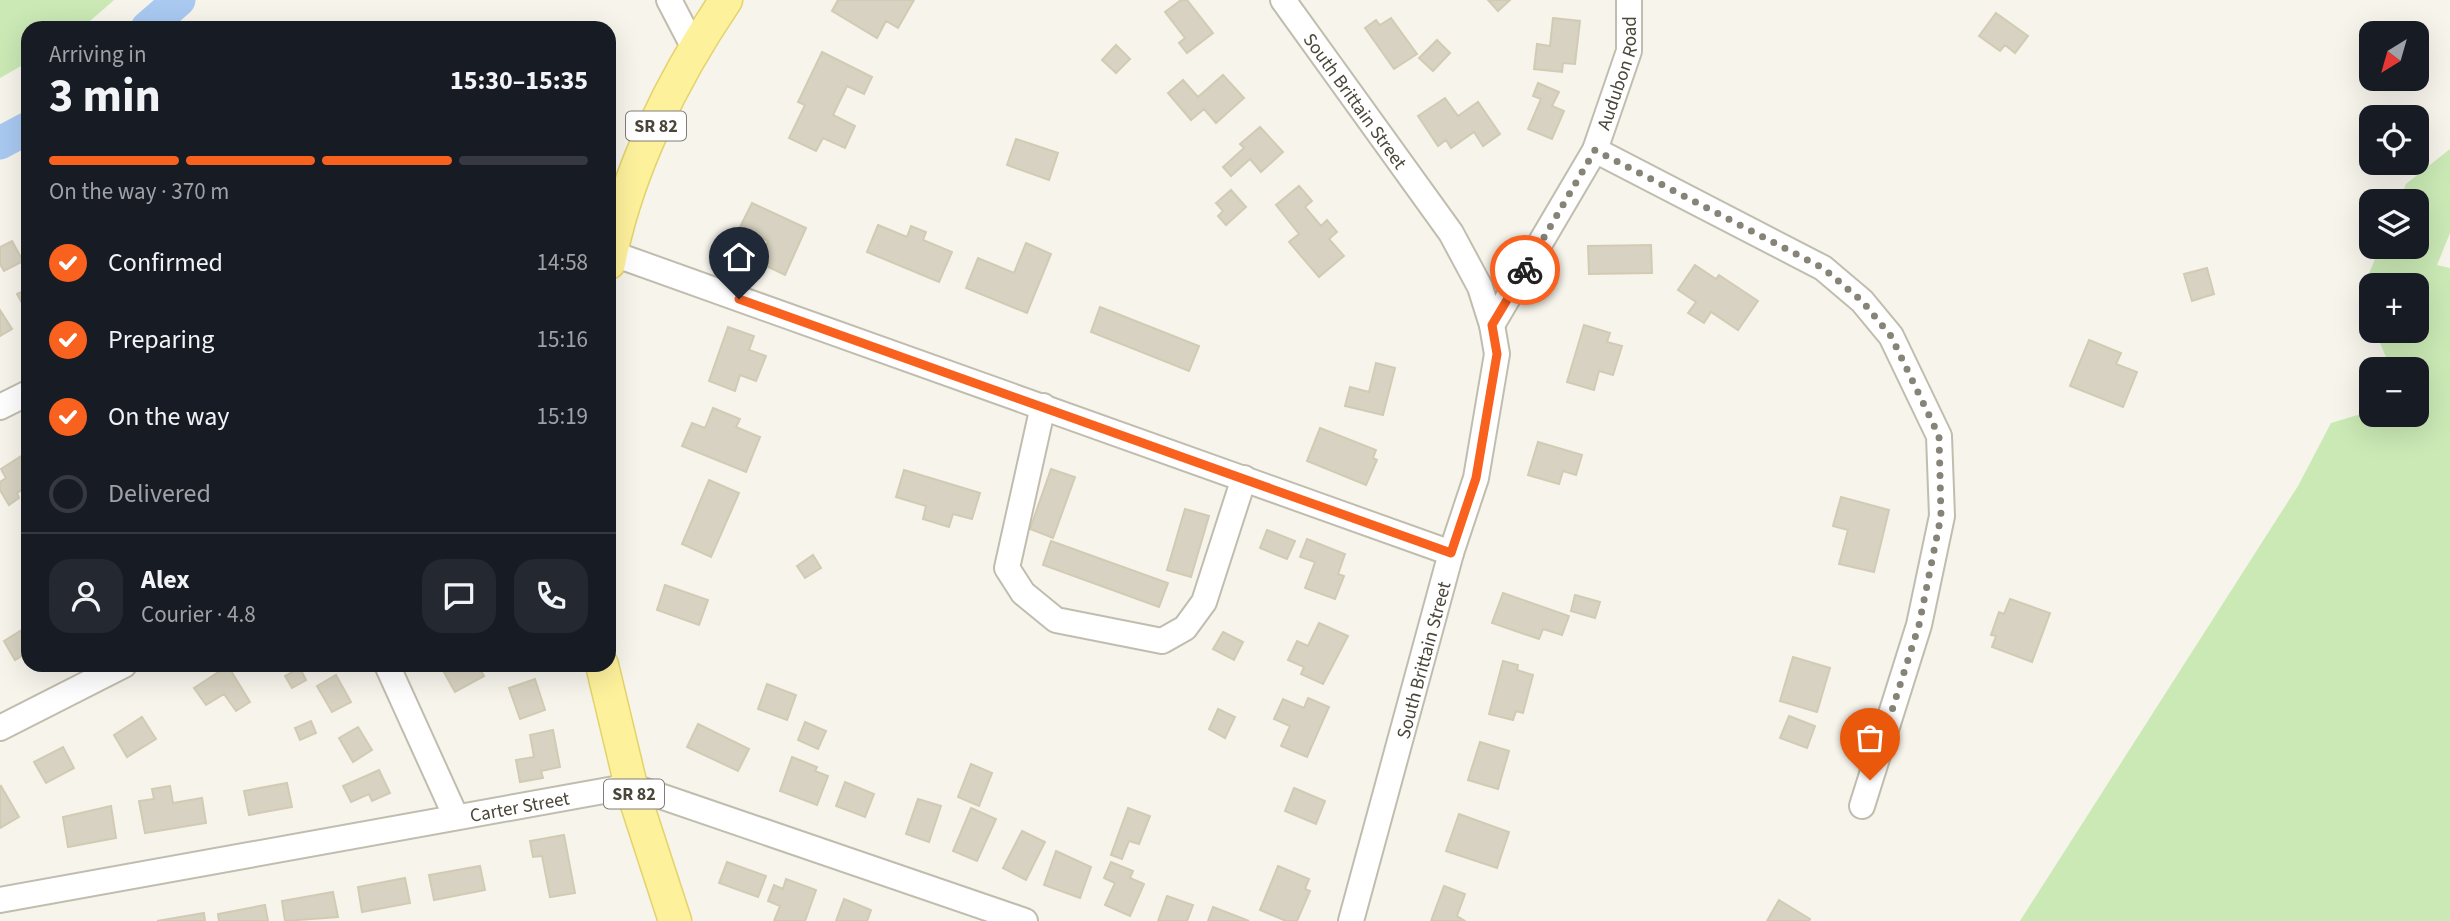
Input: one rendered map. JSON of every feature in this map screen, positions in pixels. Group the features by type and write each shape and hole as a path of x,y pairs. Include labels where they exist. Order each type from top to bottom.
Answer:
{"main road":[{"name":"SR 82","path":"616,239 639,164 694,48 726,0"},
{"name":"SR 82","path":"604,672 631,786 675,921"}],"street":[{"path":"669,0 694,48"},
{"name":"South Brittain Street","path":"1283,0 1451,233 1480,287 1492,325 1497,354 1476,478 1451,553 1351,921"},
{"name":"Audubon Road","path":"1492,325 1595,150 1629,51 1629,0"},
{"path":"1595,150 1823,268 1862,301 1891,336 1939,436 1941,516 1922,611 1862,806"},
{"path":"616,260 1043,406 1451,553"},
{"path":"0,407 21,396"},
{"path":"1043,406 1007,568 1023,593 1056,620 1163,641 1185,628 1204,602 1244,478"},
{"path":"0,728 110,672"},
{"path":"390,672 456,817"},
{"name":"Carter Street","path":"0,900 631,786 1025,921"}],"green space":[{"path":"0,0 114,0 90,21 21,21 21,66 0,78"},
{"path":"2450,149 2450,233 2437,265 2450,268 2450,921 2020,921 2298,486 2331,423 2359,415 2359,427 2429,427 2429,357 2386,357 2380,343 2429,343 2429,273 2369,273 2375,259 2429,259 2429,189 2404,189 2417,175 2429,175 2429,166"}],"building":[{"path":"838,0 914,0 898,28 886,21 877,38 832,11"},
{"path":"1181,0 1187,0 1213,33 1187,53 1179,43 1185,38 1165,12"},
{"path":"1488,0 1510,0 1498,11"},
{"path":"1996,13 2028,36 2015,53 2005,45 2000,51 1979,36"},
{"path":"1391,18 1417,54 1394,69 1365,28 1376,20 1380,25"},
{"path":"1553,18 1580,21 1575,64 1563,63 1562,72 1534,69 1537,44 1550,46"},
{"path":"1437,40 1450,53 1433,71 1419,58"},
{"path":"1116,45 1130,59 1116,73 1102,60"},
{"path":"822,52 872,77 864,94 847,86 833,115 855,126 845,148 823,138 816,151 789,138 805,105 798,102"},
{"path":"1223,75 1244,98 1216,123 1204,109 1191,120 1168,93 1183,80 1198,97"},
{"path":"1538,83 1559,92 1552,106 1564,111 1552,139 1528,129 1541,99 1533,96"},
{"path":"1445,98 1458,116 1478,102 1500,134 1483,146 1474,132 1451,148 1446,140 1438,146 1418,116"},
{"path":"1260,127 1283,152 1261,172 1250,159 1231,176 1223,167 1244,148 1240,144"},
{"path":"1016,139 1058,153 1049,180 1007,165"},
{"path":"1299,186 1312,201 1305,207 1321,226 1327,220 1337,232 1329,239 1344,256 1319,277 1289,242 1299,234 1276,205"},
{"path":"1231,190 1246,207 1226,225 1218,216 1223,211 1216,203"},
{"path":"752,203 806,228 785,275 758,262 768,241 740,227"},
{"path":"878,225 907,237 911,226 926,232 923,240 952,252 939,282 867,252"},
{"path":"12,241 21,262 4,271 0,264 0,247"},
{"path":"1026,243 1051,254 1027,313 966,288 978,258 1014,273"},
{"path":"1651,245 1652,273 1589,274 1588,246"},
{"path":"1695,265 1716,279 1719,275 1758,301 1738,330 1711,312 1704,323 1688,313 1696,302 1678,290"},
{"path":"2207,268 2214,294 2192,301 2184,274"},
{"path":"1100,307 1199,346 1189,371 1091,332"},
{"path":"0,310 12,329 0,336"},
{"path":"1584,325 1610,333 1607,342 1622,346 1613,375 1599,371 1594,390 1567,382"},
{"path":"728,327 754,336 749,350 766,356 756,381 740,375 735,391 709,381"},
{"path":"2089,340 2121,353 2116,364 2137,372 2123,407 2070,386"},
{"path":"1376,363 1395,368 1383,415 1345,406 1350,387 1369,392"},
{"path":"713,408 740,419 736,427 760,437 746,472 682,446 692,423 705,428"},
{"path":"1320,428 1376,450 1373,458 1377,460 1366,485 1307,461"},
{"path":"1538,442 1582,455 1576,475 1563,471 1559,484 1528,475"},
{"path":"21,456 21,490 17,493 19,498 9,505 0,490 0,482 6,478 1,469"},
{"path":"1051,469 1075,477 1053,538 1030,529"},
{"path":"904,470 980,493 972,519 953,514 949,527 923,519 926,506 896,497"},
{"path":"709,480 739,493 711,557 682,544"},
{"path":"1841,497 1889,510 1874,572 1839,564 1848,530 1833,526"},
{"path":"1185,509 1209,516 1191,577 1167,570"},
{"path":"1267,530 1295,541 1287,559 1260,548"},
{"path":"1307,539 1345,554 1338,574 1344,576 1335,599 1305,588 1315,562 1300,557"},
{"path":"1051,541 1168,583 1159,607 1043,565"},
{"path":"813,555 821,568 805,578 797,566"},
{"path":"665,585 708,600 699,625 657,610"},
{"path":"1503,593 1569,616 1562,635 1543,629 1539,639 1492,623"},
{"path":"1575,595 1600,602 1595,618 1571,611"},
{"path":"2010,599 2050,613 2032,662 1992,647 1996,636 1991,635 1999,612 2004,614"},
{"path":"1319,623 1348,636 1323,684 1301,674 1304,667 1288,660 1297,641 1308,646"},
{"path":"21,630 21,656 15,660 4,641"},
{"path":"1223,632 1243,642 1234,660 1213,649"},
{"path":"1793,657 1830,668 1817,712 1780,701"},
{"path":"1503,661 1518,665 1517,670 1533,675 1523,713 1516,711 1513,720 1489,714"},
{"path":"219,672 232,672 250,702 236,711 224,694 206,705 194,688"},
{"path":"292,672 302,672 306,680 292,688 285,676"},
{"path":"444,672 482,672 484,676 455,692"},
{"path":"336,675 351,702 332,712 317,686"},
{"path":"535,679 545,710 520,719 509,688"},
{"path":"767,684 796,695 787,720 758,709"},
{"path":"1308,698 1329,707 1307,757 1281,746 1290,726 1274,719 1283,699 1304,708"},
{"path":"1218,709 1235,717 1225,738 1209,729"},
{"path":"1789,716 1815,726 1807,748 1780,738"},
{"path":"142,717 156,739 127,757 114,735"},
{"path":"311,721 316,733 300,740 295,728"},
{"path":"805,722 826,731 818,749 798,740"},
{"path":"698,724 749,749 738,771 687,747"},
{"path":"358,727 372,750 353,762 339,738"},
{"path":"553,730 560,767 541,771 543,778 520,782 516,760 534,757 530,735"},
{"path":"1480,742 1509,751 1498,789 1468,780"},
{"path":"63,747 74,768 46,783 34,762"},
{"path":"792,757 817,767 815,771 828,776 817,805 780,791"},
{"path":"971,764 992,773 979,806 958,797"},
{"path":"379,770 390,793 372,801 369,794 351,802 343,786"},
{"path":"845,782 874,794 865,817 836,806"},
{"path":"287,783 292,807 249,815 244,791"},
{"path":"170,786 173,803 202,798 206,823 145,833 139,801 154,799 152,789"},
{"path":"0,787 19,817 0,828"},
{"path":"1294,788 1325,801 1316,824 1285,811"},
{"path":"918,799 941,806 929,842 906,834"},
{"path":"111,806 116,838 68,847 63,817"},
{"path":"971,808 996,819 977,861 953,851"},
{"path":"1128,808 1150,816 1139,844 1129,841 1122,859 1111,855"},
{"path":"1459,814 1509,832 1497,868 1446,851"},
{"path":"1022,831 1045,842 1026,880 1003,868"},
{"path":"564,835 575,893 550,897 542,856 533,857 530,841"},
{"path":"1056,851 1091,867 1080,898 1044,885"},
{"path":"727,862 766,876 758,897 719,883"},
{"path":"1111,862 1133,871 1130,878 1144,884 1130,916 1105,905 1115,883 1104,878"},
{"path":"480,866 485,890 434,900 429,875"},
{"path":"1278,866 1309,879 1305,889 1310,891 1297,921 1286,921 1260,910"},
{"path":"405,878 410,903 362,912 358,887"},
{"path":"786,879 816,890 805,921 774,921 780,906 768,901 774,885 783,889"},
{"path":"1444,886 1465,894 1457,916 1465,921 1431,921"},
{"path":"333,892 338,917 285,921 282,901"},
{"path":"1167,896 1193,905 1187,921 1158,921"},
{"path":"844,899 871,910 867,921 836,921"},
{"path":"1779,900 1810,919 1809,921 1767,921"},
{"path":"265,905 268,921 219,921 218,914"},
{"path":"1213,907 1249,921 1208,921"},
{"path":"204,913 205,921 157,921"}],"waterway":[{"path":"155,21 179,0"},
{"path":"0,143 21,132"}],"way so far":[{"path":"1525,270 1595,150 1823,268 1862,301 1891,336 1939,436 1941,516 1919,625 1870,780"}],"route":[{"path":"739,299 1451,553 1476,478 1497,354 1492,325 1525,270"}]}
